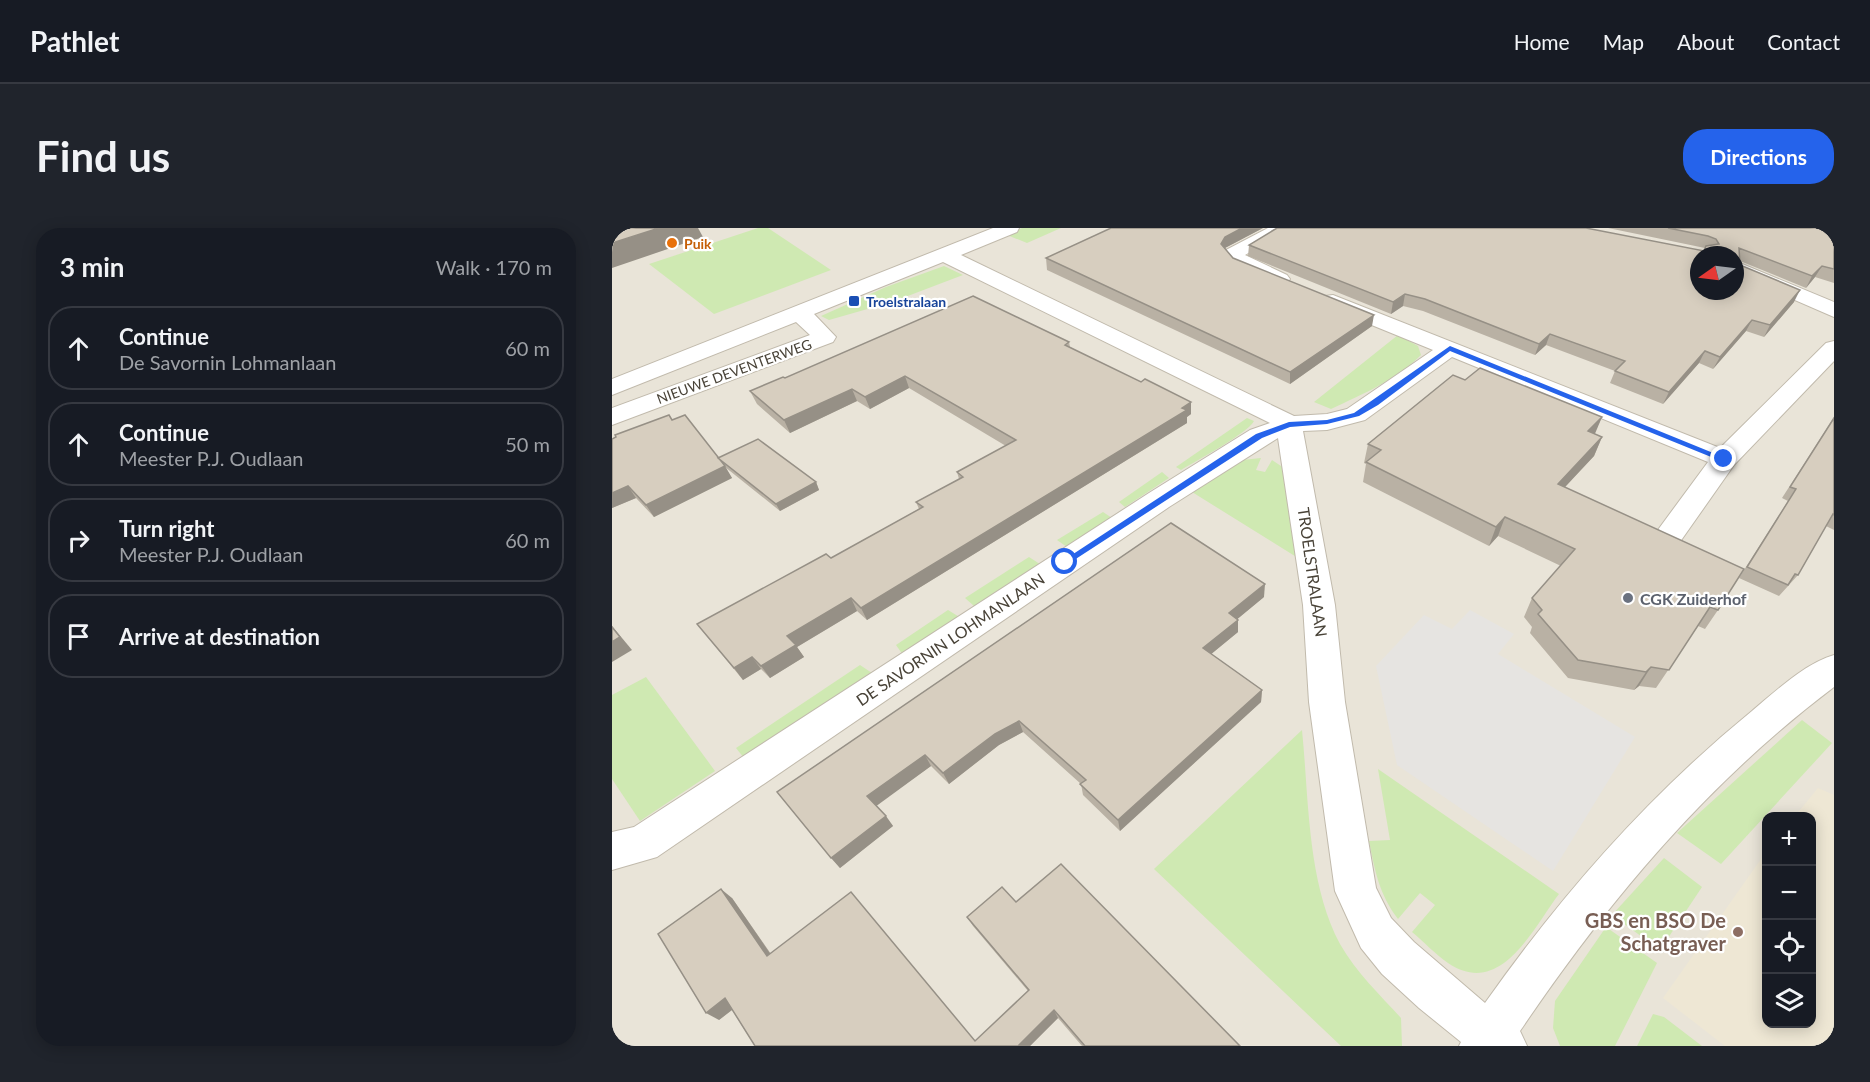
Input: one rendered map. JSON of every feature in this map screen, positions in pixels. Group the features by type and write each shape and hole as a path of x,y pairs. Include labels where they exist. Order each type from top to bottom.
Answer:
{"street":[{"name":"NIEUWE DEVENTERWEG","path":"612,366 801,314 1010,228"},
{"path":"1282,228 1233,254 1241,263 1294,285"},
{"name":"NIEUWE DEVENTERWEG","path":"612,388 857,270 913,248"},
{"path":"945,255 1274,414 1289,424 1327,422 1356,415 1376,404 1450,348"},
{"path":"857,270 889,278"},
{"path":"1744,271 1834,310"},
{"path":"1315,294 1724,459"},
{"name":"NIEUWE DEVENTERWEG","path":"612,417 825,337 801,314"},
{"path":"1664,542 1724,459 1834,348"},
{"name":"DE SAVORNIN LOHMANLAAN","path":"612,851 643,844 1158,500 1259,436 1289,424"},
{"name":"TROELSTRALAAN","path":"1289,424 1319,605 1327,702 1356,891 1376,933 1398,958 1492,1043"},
{"path":"1492,1043 1565,932 1638,842 1707,770 1799,693 1834,668"}],"shaded area":[{"path":"612,228 1834,228 1834,1046 612,1046"},
{"path":"1470,610 1514,634 1498,654 1635,737 1553,871 1397,765 1376,666 1424,615 1452,629"},
{"name":"GBS en BSO De Schatgraver","path":"1818,788 1834,795 1834,1046 1725,1046 1663,998 1762,858 1762,1028 1816,1028 1816,812 1798,812"}],"green space":[{"path":"758,228 768,228 831,270 714,314 649,264"},
{"path":"1022,228 1061,228 1027,243 1007,235"},
{"path":"944,266 963,275 892,302 829,320 821,316 886,287"},
{"path":"1398,335 1418,346 1421,355 1401,372 1379,386 1331,409 1314,402"},
{"path":"1247,418 1254,421 1232,439 1181,470 1176,467"},
{"path":"1261,458 1256,470 1265,472 1272,460 1284,468 1298,558 1192,492 1242,460"},
{"path":"1162,472 1169,478 1125,507 1119,502"},
{"path":"1103,512 1112,518 1067,547 1057,540"},
{"path":"1029,557 1043,566 974,606 965,598"},
{"path":"948,610 961,618 903,655 896,645"},
{"path":"860,665 872,673 744,758 736,748"},
{"path":"646,677 715,771 640,821 612,779 612,695"},
{"path":"1802,720 1832,743 1769,812 1762,812 1762,819 1721,864 1677,833"},
{"path":"1302,730 1311,840 1321,894 1329,920 1340,944 1353,964 1401,1018 1402,1046 1341,1046 1154,869"},
{"path":"1378,769 1559,894 1514,955 1500,966 1484,972 1467,972 1448,963 1412,932 1435,905 1420,893 1398,919 1392,910 1379,882 1369,841 1390,840"},
{"path":"1664,858 1702,887 1660,950 1612,915"},
{"path":"1606,927 1657,963 1615,1046 1560,1046 1553,1028 1555,1001"},
{"path":"1653,1014 1664,1017 1702,1046 1637,1046"}],"building":[{"path":"612,228 659,228 612,243"},
{"path":"1111,228 1242,228 1225,237 1221,244 1233,258 1374,315 1290,372 1046,258"},
{"path":"1277,228 1586,228 1690,248 1690,300 1744,300 1744,267 1800,290 1770,325 1752,320 1720,357 1705,351 1669,392 1615,371 1625,361 1550,334 1539,344 1425,299 1405,294 1393,302 1249,245"},
{"path":"1668,228 1821,228 1834,231 1834,269 1822,266 1812,276 1744,250 1744,246 1706,246 1719,244 1716,239 1708,236"},
{"path":"973,296 1069,342 1065,345 1141,382 1145,379 1191,402 1182,408 1187,410 861,608 851,598 787,636 796,645 761,666 752,657 734,668 697,624 826,554 831,558 923,507 916,502 963,477 957,472 1016,440 905,376 865,397 852,389 784,420 750,391"},
{"path":"1480,368 1602,417 1588,431 1602,437 1558,484 1744,569 1718,610 1710,607 1669,670 1651,667 1646,672 1578,660 1538,614 1542,610 1532,598 1575,549 1505,517 1496,527 1366,462 1381,450 1368,444 1453,375 1465,380"},
{"path":"669,415 672,420 685,415 725,466 646,505 628,486 612,493 612,439 616,437 615,435"},
{"path":"1834,418 1834,515 1798,575 1795,574 1788,585 1747,567 1796,489 1790,487"},
{"path":"758,439 816,482 776,504 718,458"},
{"path":"1171,523 1265,584 1229,613 1238,620 1203,648 1262,690 1118,820 1080,784 1086,780 1019,721 995,734 943,773 925,755 867,796 886,816 831,858 777,792"},
{"path":"612,627 620,637 612,642"},
{"path":"1061,864 1240,1046 1085,1046 1054,1010 1018,1046 755,1046 725,998 706,1013 658,934 721,889 767,956 851,892 975,1041 1029,990 967,917 1002,887 1016,902"}],"place":[{"name":"Puik","path":"672,243"},
{"name":"Troelstralaan","path":"854,301"},
{"name":"CGK Zuiderhof","path":"1628,598"},
{"name":"GBS en BSO De Schatgraver","path":"1738,932"}],"route":[{"path":"1065,562 1259,436 1289,424 1327,422 1356,415 1376,404 1450,348 1724,459"}]}
